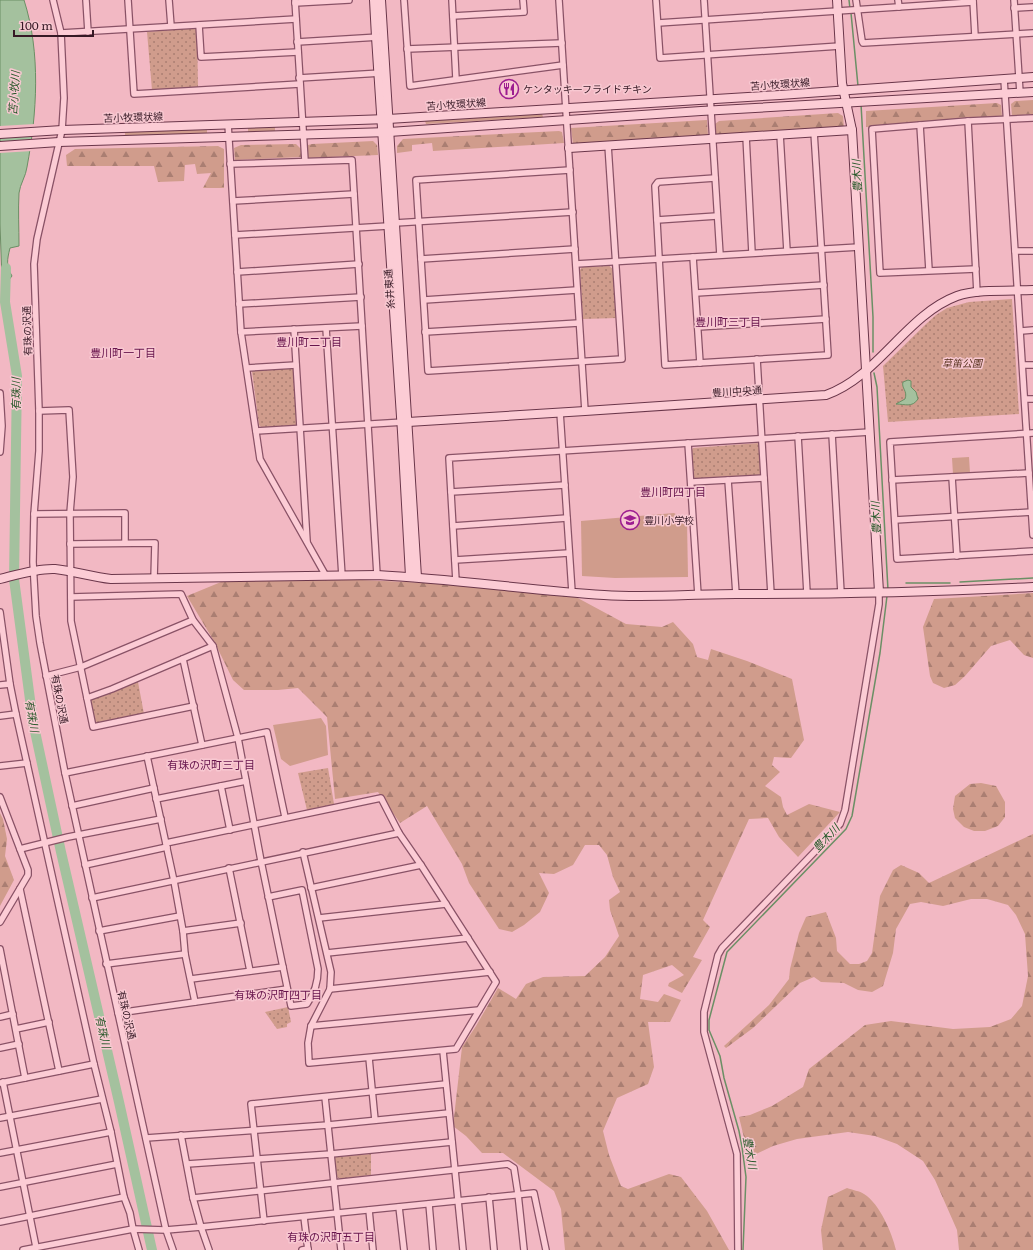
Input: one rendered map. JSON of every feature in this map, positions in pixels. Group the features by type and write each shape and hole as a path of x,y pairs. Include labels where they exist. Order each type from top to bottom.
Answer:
{"street":[{"name":"有珠の沢通","path":"52,0 60,33 64,98 62,130 37,239 34,264 39,451 34,514 33,571 39,636 78,836 166,1230 173,1250"},
{"path":"86,0 88,32"},
{"path":"128,0 134,94 382,73"},
{"path":"169,0 171,26"},
{"path":"305,162 295,1 349,0"},
{"name":"糸井東通","path":"374,0 382,73 414,577"},
{"name":"糸井東通","path":"379,37 381,0"},
{"path":"404,0 410,86 563,65"},
{"path":"452,0 456,79"},
{"path":"453,16 524,12 523,0"},
{"path":"559,0 585,411"},
{"path":"656,0 660,58 840,46"},
{"path":"704,0 720,255"},
{"path":"738,1250 737,1154 704,1032 704,1012 718,955 722,948 824,842 840,824 846,810 881,592 852,130 849,103 843,90 837,0"},
{"path":"856,0 856,11 863,43 1033,33"},
{"path":"898,0 899,7"},
{"path":"1014,0 1020,93"},
{"path":"658,23 856,11 937,2 973,1 975,36"},
{"path":"1014,8 1033,7"},
{"path":"60,33 296,19"},
{"path":"199,24 201,57 298,52"},
{"path":"297,42 379,37"},
{"path":"407,49 562,43"},
{"name":"苫小牧環状線","path":"0,134 62,130 385,119 852,90 1033,77"},
{"path":"1004,79 1024,399 1030,434 1029,473 1033,535"},
{"path":"0,146 59,142 385,132 567,121 576,119 1033,92"},
{"path":"976,269 880,273 872,129 968,121 1033,118"},
{"path":"968,121 978,292"},
{"path":"228,124 241,332 260,459 326,576"},
{"path":"920,125 929,270"},
{"path":"569,148 852,130"},
{"path":"715,178 658,182 655,186 665,365 828,355 814,132"},
{"path":"780,134 787,251"},
{"path":"746,136 752,253"},
{"path":"570,170 416,180 428,371 622,359 608,145"},
{"path":"230,164 352,160 377,575"},
{"path":"233,201 354,194"},
{"path":"235,235 356,228 419,222 572,212"},
{"path":"657,220 717,216"},
{"path":"576,264 859,246"},
{"path":"421,259 575,250"},
{"path":"1015,252 1033,251"},
{"path":"693,257 700,363"},
{"path":"237,272 359,264"},
{"path":"696,293 824,285"},
{"path":"424,300 577,290"},
{"name":"豊川中央通","path":"405,422 826,395 852,382 914,325 942,303 958,296 978,292 1033,290"},
{"path":"239,304 360,297"},
{"path":"698,327 826,319"},
{"path":"426,332 579,323"},
{"path":"241,332 362,326"},
{"path":"326,328 342,576"},
{"path":"294,329 307,542"},
{"path":"1020,331 1033,330"},
{"path":"758,359 759,399 771,594"},
{"path":"247,368 296,365"},
{"path":"1023,365 1033,365"},
{"path":"0,393 2,426 0,452"},
{"path":"1024,399 1033,399"},
{"path":"39,411 70,410 73,477 70,513 71,621 93,727 194,706"},
{"path":"560,412 572,592"},
{"path":"256,431 405,422"},
{"path":"456,581 449,458 870,432"},
{"path":"832,434 841,593"},
{"path":"1030,434 890,442 897,559 1033,551"},
{"path":"798,436 807,593"},
{"path":"688,443 698,595"},
{"path":"892,480 1029,473"},
{"path":"952,477 956,556"},
{"path":"691,482 764,478"},
{"path":"728,480 736,594"},
{"path":"451,492 565,486"},
{"path":"894,520 1032,512"},
{"path":"34,514 125,513 125,543"},
{"path":"453,526 567,518"},
{"path":"70,544 155,543 154,578"},
{"path":"455,560 569,553"},
{"path":"1,579 33,571 54,569 111,579 377,575 414,577 605,595 954,591 1033,587"},
{"path":"71,598 181,594 193,620 213,646 238,738 268,897 291,1006 307,1004 313,996 316,988 318,969 302,890 268,897"},
{"path":"0,612 3,650 16,714 47,842 124,1197 135,1229 139,1250"},
{"path":"46,676 81,667 193,620"},
{"path":"87,698 112,689 213,646"},
{"path":"184,659 202,745"},
{"path":"0,685 10,684"},
{"path":"0,716 16,714"},
{"path":"65,773 267,732 285,818"},
{"path":"147,756 174,881 183,931 185,954 195,1002"},
{"path":"0,766 27,763"},
{"path":"156,799 246,781"},
{"path":"221,786 230,830"},
{"path":"72,806 154,788"},
{"path":"0,797 28,870 28,875 0,922"},
{"path":"85,865 254,824 381,798 399,833 422,865 496,982 456,1049 309,1064 308,1043 311,1026 330,989 331,972 303,852"},
{"path":"20,849 68,837 161,819"},
{"path":"92,898 303,852 399,833"},
{"path":"311,888 422,865"},
{"path":"229,868 250,972"},
{"path":"20,889 59,1071"},
{"path":"319,918 446,904"},
{"path":"99,931 180,916"},
{"path":"183,931 241,923"},
{"path":"327,953 468,938"},
{"path":"0,949 25,1078"},
{"path":"106,964 185,954"},
{"path":"190,979 283,967"},
{"path":"330,989 490,972"},
{"path":"118,1013 287,989"},
{"path":"311,1026 479,1010"},
{"path":"0,1017 13,1014"},
{"path":"16,1029 49,1022"},
{"path":"0,1048 19,1044"},
{"path":"443,1051 464,1250"},
{"path":"369,1058 375,1120"},
{"path":"36,1247 10,1116 1,1083 94,1064"},
{"path":"264,1221 251,1104 446,1084"},
{"path":"325,1096 340,1250"},
{"path":"0,1118 102,1099"},
{"path":"146,1138 328,1125 449,1113"},
{"path":"0,1153 111,1132"},
{"path":"181,1135 193,1198 209,1250"},
{"path":"187,1164 331,1154 452,1142"},
{"path":"0,1187 117,1164"},
{"path":"193,1198 508,1164 514,1168 524,1250"},
{"path":"23,1250 135,1229 166,1230 201,1227 534,1193 546,1250"},
{"path":"0,1222 124,1197"},
{"path":"489,1197 494,1250"},
{"path":"429,1204 433,1250"},
{"path":"399,1207 404,1250"},
{"path":"369,1210 374,1250"},
{"path":"304,1217 306,1250"}],"green space":[{"path":"192,28 197,30 198,87 152,90 147,32"},
{"path":"1033,100 1033,114 1012,116 1011,104 1015,101"},
{"path":"997,103 1001,105 1002,117 866,127 866,111"},
{"path":"838,113 843,116 844,128 716,135 715,124 719,121"},
{"path":"542,114 543,117 426,124 425,121"},
{"path":"707,120 708,135 573,144 571,128"},
{"path":"275,127 275,131 248,132 248,128"},
{"path":"207,129 207,133 125,136 125,132"},
{"path":"562,132 564,143 433,151 432,143 412,145 412,151 397,153 397,146 403,139"},
{"path":"373,141 377,145 378,155 308,158 308,145"},
{"path":"296,144 301,149 301,157 235,160 234,148 241,145"},
{"path":"218,146 224,149 224,188 203,188 211,173 197,174 195,164 185,165 184,181 158,182 154,166 67,166 66,155 75,149"},
{"path":"609,266 613,269 617,318 583,319 580,270 582,267"},
{"name":"草笛公園","path":"1012,299 1019,414 888,422 883,366 926,324 947,308 969,302"},
{"path":"294,369 298,424 296,426 262,428 259,425 252,371"},
{"path":"759,443 761,473 759,476 696,479 694,477 693,448"},
{"path":"969,457 970,473 953,474 952,458"},
{"path":"674,513 687,521 688,577 615,578 582,576 581,521"},
{"path":"340,579 561,589 626,624 662,627 673,622 693,644 697,657 708,660 711,649 747,661 792,679 804,740 791,758 774,757 772,765 780,772 765,786 781,797 783,807 787,815 809,804 840,812 798,857 779,837 768,818 749,819 703,920 710,927 693,957 702,960 682,993 668,986 669,983 684,975 672,965 643,975 640,999 658,1002 664,994 681,1000 670,1022 648,1022 654,1067 648,1084 617,1098 603,1131 609,1155 621,1186 628,1189 669,1174 681,1177 707,1211 729,1250 565,1250 561,1209 554,1191 503,1153 482,1153 466,1136 453,1126 462,1047 498,988 516,999 526,984 543,977 585,976 605,957 619,936 610,910 609,900 620,892 613,877 607,855 599,845 585,845 573,865 554,874 539,873 549,893 540,912 524,925 512,932 499,929 469,883 462,864 427,806 400,823 378,792 335,799 327,717 298,688 278,690 244,690 233,680 215,643 187,596 221,582"},
{"path":"1033,593 1033,658 1024,655 1010,640 991,646 965,676 955,685 944,688 933,683 930,676 923,627 934,599"},
{"path":"138,682 144,714 98,723 95,721 90,702 92,698"},
{"path":"321,718 326,726 328,755 290,766 281,759 273,725"},
{"path":"328,768 334,804 307,810 298,773"},
{"path":"981,783 996,786 1005,802 1005,817 998,826 985,831 974,831 964,827 955,818 953,809 955,796 970,784"},
{"path":"0,813 3,819 7,839 5,856 14,880 0,906"},
{"path":"1033,834 1033,1250 959,1250 957,1230 935,1180 923,1161 897,1144 875,1136 848,1132 797,1139 773,1146 752,1156 746,1146 739,1117 750,1115 772,1106 803,1087 809,1069 865,1025 891,1021 953,1029 990,1027 1011,1019 1022,1006 1028,976 1025,934 1016,915 1008,905 987,899 971,899 943,906 921,902 910,904 896,929 893,953 883,986 872,992 858,990 844,983 821,982 814,977 800,983 753,1028 726,1048 724,1046 769,1005 789,979 799,933 806,917 826,912 836,938 837,951 850,964 859,964 867,961 872,953 880,896 893,870 901,865 919,873 929,883"},
{"path":"288,1007 291,1022 287,1024 287,1027 277,1029 265,1012"},
{"path":"371,1154 371,1175 340,1179 337,1177 334,1158"},
{"path":"847,1188 862,1193 875,1205 892,1235 896,1250 823,1250 821,1230 828,1197"}],"water":[{"name":"苫小牧川","path":"0,0 24,0 33,41 36,83 30,146 26,170 19,193 19,246 10,248 8,263 12,276 8,281 2,281 0,224"},
{"path":"908,380 911,381 911,387 916,392 918,399 911,405 896,404 905,399 906,394 903,382"}],"pier":[{"path":"35,124 33,136 0,138 0,126"},
{"path":"33,139 32,151 0,153 0,142"}],"waterway":[{"name":"豊木川","path":"849,0 850,9"},
{"name":"豊木川","path":"851,13 858,86"},
{"name":"豊木川","path":"861,104 873,317 873,352"},
{"name":"有珠川","path":"6,268 5,302 17,376 14,579 33,722 61,852 152,1250"},
{"name":"豊木川","path":"874,373 877,387 888,590"},
{"path":"960,582 1033,578"},
{"path":"906,583 950,583"},
{"name":"豊木川","path":"743,1250 746,1177 742,1147 724,1078 720,1056 709,1030 709,1020 727,952 846,829 852,816 880,653 887,596"}],"place":[{"name":"ケンタッキーフライドチキン","path":"509,89"},
{"name":"豊川小学校","path":"630,520"}],"district":[{"name":"豊川町三丁目","path":"728,322"},
{"name":"豊川町二丁目","path":"309,342"},
{"name":"豊川町一丁目","path":"123,353"},
{"name":"豊川町四丁目","path":"673,492"},
{"name":"有珠の沢町三丁目","path":"211,765"},
{"name":"有珠の沢町四丁目","path":"278,995"},
{"name":"有珠の沢町五丁目","path":"331,1237"}]}
